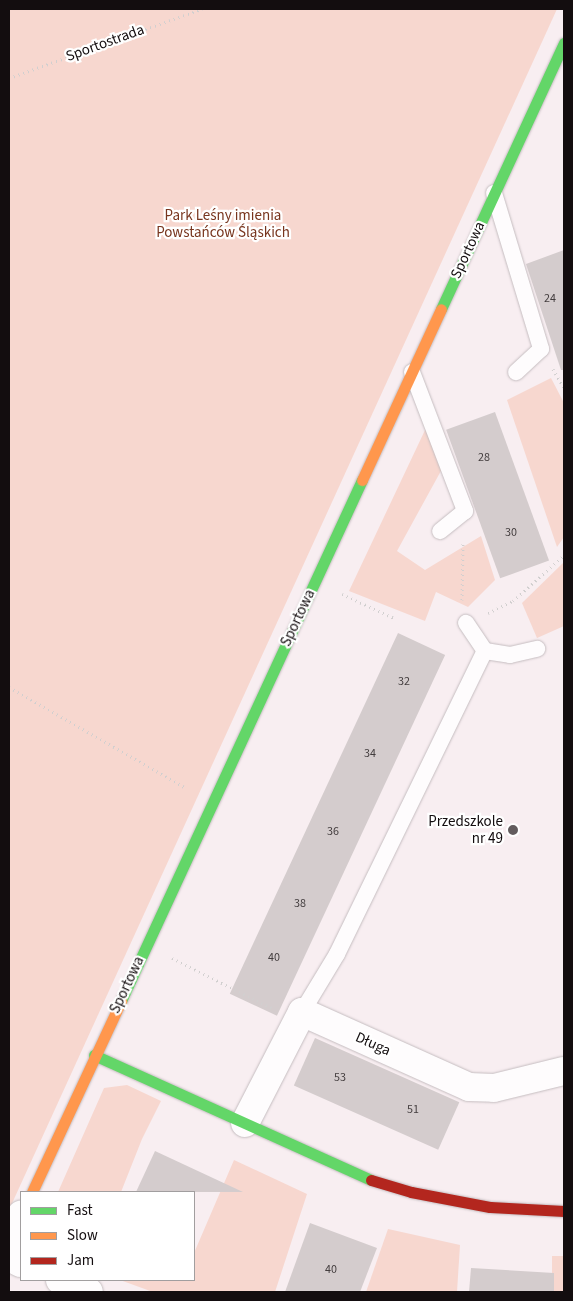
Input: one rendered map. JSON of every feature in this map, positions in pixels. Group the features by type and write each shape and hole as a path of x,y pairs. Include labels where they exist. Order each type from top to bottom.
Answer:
{"street":[{"name":"Sportowa","path":"32,1191 494,193 559,68 564,43"},
{"path":"246,1123 300,1016"},
{"name":"Długa","path":"300,1016 469,1087 494,1088 564,1071"},
{"path":"94,1055 350,1172 411,1192 490,1207 536,1211 564,1211"},
{"path":"9,1242 20,1217"},
{"path":"62,1281 89,1292"}],"lane":[{"path":"494,193 541,349 516,372"},
{"path":"412,372 465,511 440,531"},
{"path":"466,623 485,651 510,655 537,649"},
{"path":"300,1016 337,954 485,651"}],"path":[{"name":"Sportostrada","path":"9,78 202,9"},
{"path":"465,511 462,607 466,623 513,601 564,555"},
{"path":"342,594 394,618"},
{"path":"9,687 190,790"},
{"path":"170,956 300,1016"}],"green space":[{"name":"Park Leśny imienia Powstańców Śląskich","path":"9,9 557,9 9,1210"},
{"path":"551,378 564,403 564,537 557,547 507,400"},
{"path":"426,428 442,469 397,551 425,570 481,536 495,580 468,607 436,592 425,621 349,591"},
{"path":"564,562 564,626 537,638 522,603"},
{"path":"127,1085 161,1101 142,1139 121,1191 58,1191 104,1088"},
{"path":"234,1160 307,1194 275,1292 153,1292 123,1281 195,1281 195,1251"},
{"path":"388,1229 460,1245 457,1292 366,1292"},
{"path":"552,1256 564,1256 564,1292 552,1292"}],"building":[{"path":"564,250 564,370 561,370 526,264"},
{"path":"495,412 549,560 500,578 446,430"},
{"path":"398,633 445,655 277,1016 230,994"},
{"path":"315,1038 459,1102 438,1150 294,1086"},
{"path":"155,1151 243,1192 195,1191 136,1191"},
{"path":"310,1223 377,1248 360,1292 285,1292"},
{"path":"471,1268 554,1273 554,1292 469,1292"}],"traffic: fast":[{"path":"441,309 564,43"},
{"path":"121,1001 362,480"},
{"path":"94,1055 371,1180"}],"traffic: slow":[{"path":"362,480 441,309"},
{"path":"32,1191 121,1001"}],"traffic: jam":[{"path":"371,1180 411,1192 490,1207 564,1211"}],"place":[{"name":"Przedszkole nr 49","path":"513,830"}]}
